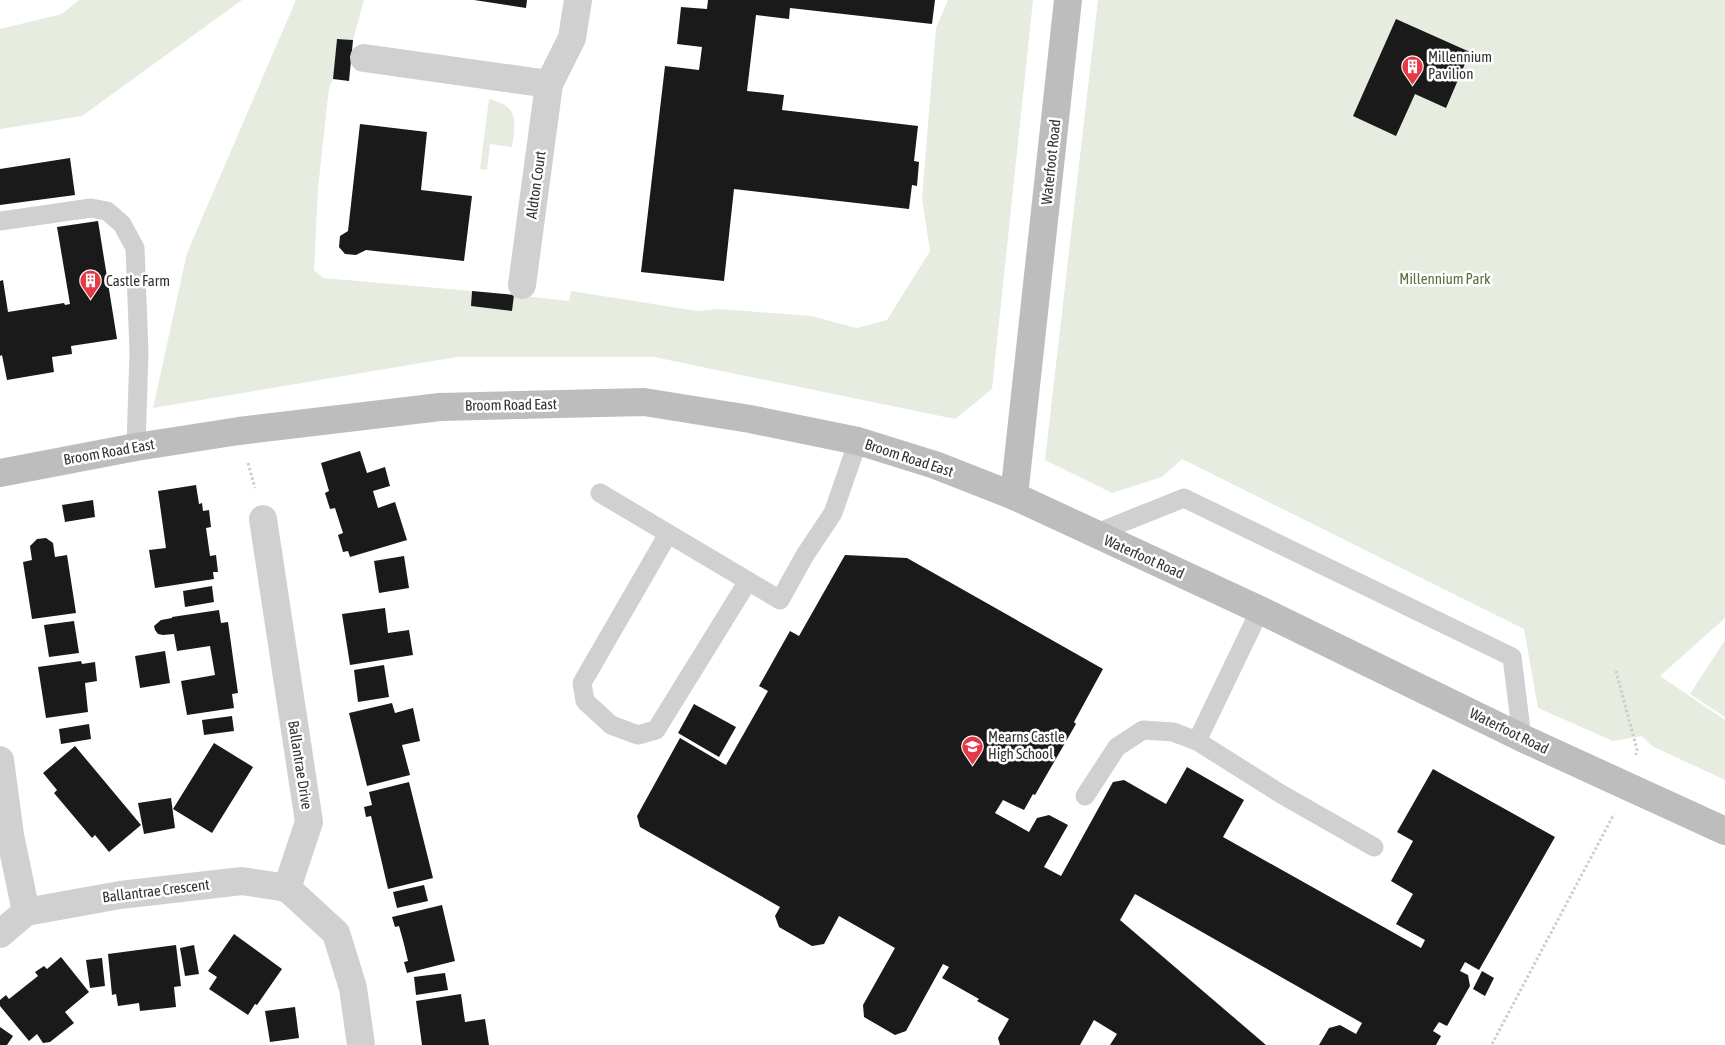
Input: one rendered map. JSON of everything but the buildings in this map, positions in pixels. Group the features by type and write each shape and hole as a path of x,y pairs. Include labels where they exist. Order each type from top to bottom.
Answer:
{"street":[{"name":"Aldton Court","path":"522,285 549,84 572,38 578,0"},
{"name":"Waterfoot Road","path":"1068,0 1014,496 1260,610 1628,788 1725,831"},
{"path":"364,58 549,84"},
{"name":"Broom Road East","path":"0,473 136,447 239,431 440,407 644,402 750,419 858,441 935,465 1014,496"},
{"name":"Ballantrae Drive","path":"263,519 309,822 287,888"},
{"path":"0,760 10,835 26,912"},
{"name":"Ballantrae Crescent","path":"0,934 26,912 120,895 242,881 287,888"},
{"path":"287,888 336,933 354,988 361,1045"}],"lane":[{"path":"0,221 91,208 107,211 122,224 135,248 139,352 136,447"},
{"path":"600,492 780,600 805,555 833,513 858,441"},
{"path":"1094,534 1184,498 1512,656 1522,738"},
{"path":"668,534 582,683 585,701 611,725 638,735 656,730 748,581"},
{"path":"1197,741 1260,610"},
{"path":"1085,796 1116,747 1142,730 1173,732 1197,741 1281,794 1374,847"}],"path":[{"path":"239,431 263,519"},
{"path":"1492,1044 1628,788 1637,750 1616,671"}],"green space":[{"path":"79,0 242,0 82,116 0,129 0,29 62,14"},
{"path":"296,0 364,0 353,40 337,39 333,79 329,88 318,188 314,270 323,278 472,291 471,306 512,311 514,295 569,301 571,291 697,311 719,309 811,316 857,328 887,320 930,251 922,198 936,28 948,0 1033,0 992,389 955,419 654,357 457,357 153,408 187,253"},
{"name":"Millennium Park","path":"1098,0 1725,0 1725,618 1660,676 1725,720 1725,780 1652,746 1642,736 1613,741 1538,708 1524,629 1182,459 1162,477 1112,493 1045,460"},
{"path":"489,99 499,102 511,110 514,129 512,147 490,144 487,170 480,169"},
{"path":"1725,640 1725,717 1690,694"}],"place":[{"name":"Millennium Pavilion","path":"1412,85"},
{"name":"Castle Farm","path":"90,300"},
{"name":"Mearns Castle High School","path":"972,765"}]}
